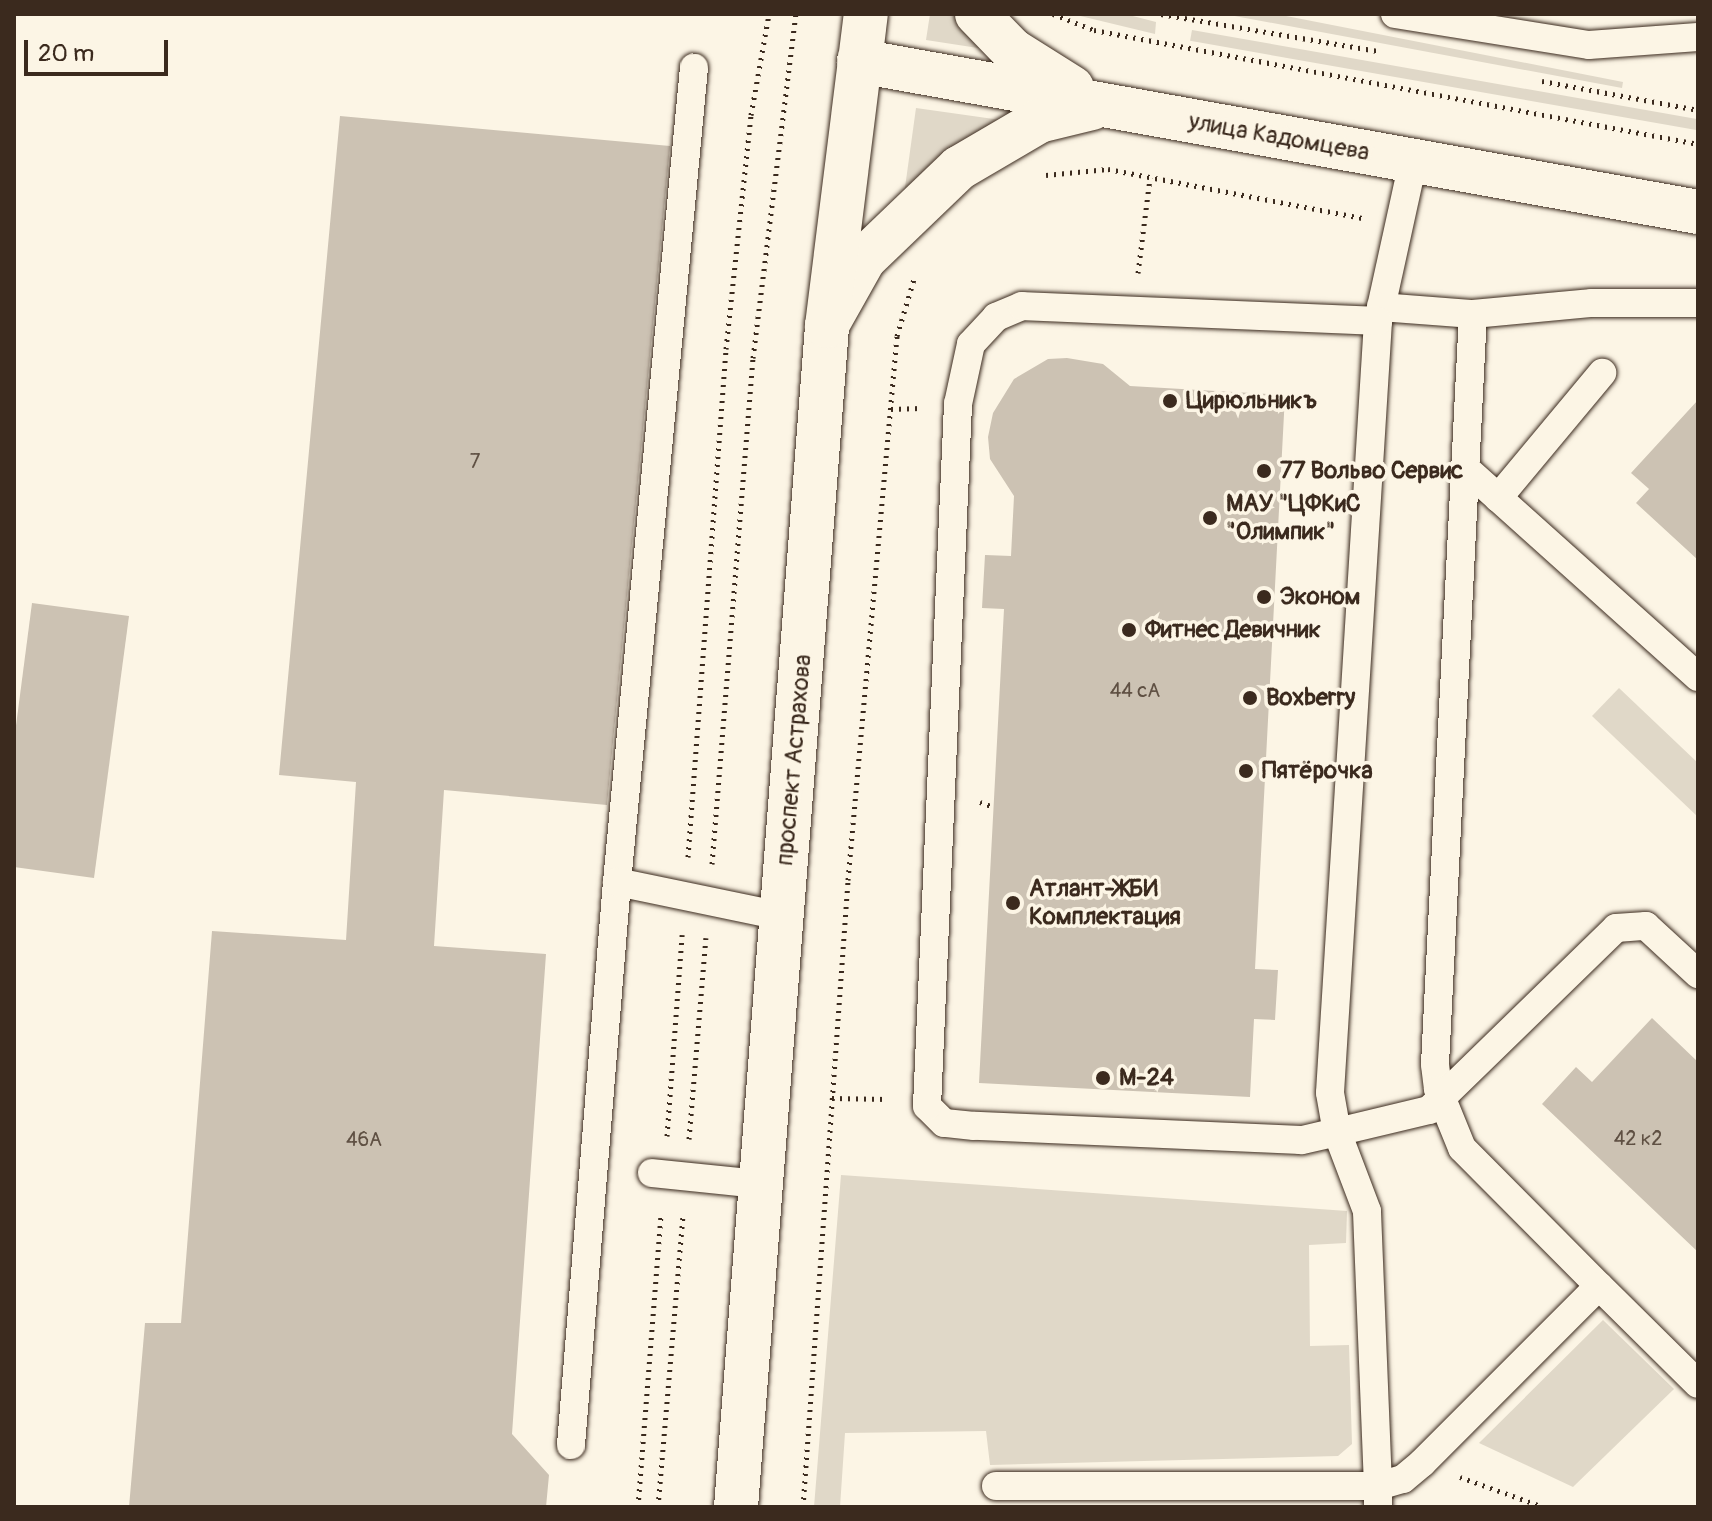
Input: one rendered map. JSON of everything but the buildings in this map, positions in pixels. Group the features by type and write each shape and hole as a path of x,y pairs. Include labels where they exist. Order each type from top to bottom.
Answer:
{"street":[{"name":"проспект Астрахова","path":"736,1507 827,326 866,14"},
{"path":"977,14 1044,74 1115,106"},
{"name":"улица Кадомцева","path":"859,61 1698,212"},
{"path":"827,326 864,259 959,168 1039,121 1115,106"}],"lane":[{"path":"1395,14 1589,45 1698,37"},
{"path":"571,1445 617,882 694,68"},
{"path":"1378,1497 1367,1211 1337,1132 1330,1093 1379,314 1413,162"},
{"path":"1698,303 1592,303 1473,314 1011,309 984,327 971,344 963,371 927,1100 936,1119 974,1126 1301,1140 1417,1115 1441,1099 1616,928 1646,926 1698,974"},
{"path":"1473,314 1435,1064 1441,1099 1462,1148 1698,1384"},
{"path":"1498,498 1602,373"},
{"path":"1465,468 1698,677"},
{"path":"617,882 697,902 781,916"},
{"path":"667,1175 759,1184"},
{"path":"996,1486 1378,1497 1422,1463 1599,1286"}],"path":[{"path":"658,1507 667,1175 697,902 726,349 751,115 769,14"},
{"path":"638,1507 667,1175 753,358 796,14"},
{"path":"1053,14 1094,30 1698,144"},
{"path":"1034,178 1088,168 1401,225"},
{"path":"1134,311 1150,178"},
{"path":"803,1507 832,1098 897,336 918,271"},
{"path":"832,1098 927,1100"},
{"path":"1422,1463 1544,1507"}],"shaded area":[{"path":"930,14 959,14 1004,52 926,40"},
{"path":"1072,14 1125,14 1156,22 1155,34"},
{"path":"1224,14 1276,14 1623,82 1622,88"},
{"path":"1192,30 1698,119 1696,130 1190,41"},
{"path":"916,108 1015,122 903,202"},
{"path":"1619,688 1698,763 1698,817 1592,716"},
{"path":"841,1175 1347,1211 1346,1243 1309,1245 1310,1346 1349,1345 1352,1444 1338,1456 990,1465 986,1431 845,1433 840,1507 814,1507"},
{"path":"1603,1320 1674,1389 1573,1487 1479,1443"}],"place":[{"name":"Цирюльникъ","path":"1170,401"},
{"name":"77 Вольво Сервис","path":"1264,471"},
{"name":"МАУ \"ЦФКиС \"Олимпик\"","path":"1210,518"},
{"name":"Эконом","path":"1264,597"},
{"name":"Фитнес Девичник","path":"1129,630"},
{"name":"Boxberry","path":"1250,698"},
{"name":"Пятёрочка","path":"1246,771"},
{"name":"Атлант-ЖБИ Комплектация","path":"1013,903"},
{"name":"М-24","path":"1103,1078"}]}
